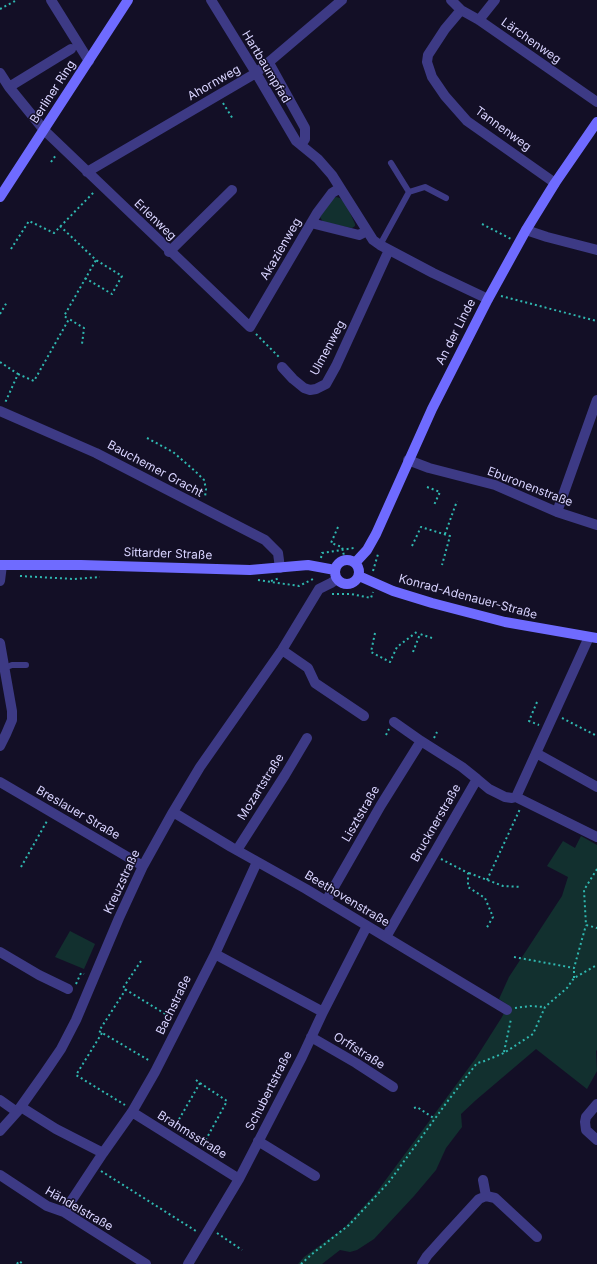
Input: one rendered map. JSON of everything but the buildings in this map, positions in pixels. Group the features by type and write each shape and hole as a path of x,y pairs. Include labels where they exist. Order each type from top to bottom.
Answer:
{"street":[{"path":"51,0 89,61"},
{"name":"Berliner Ring","path":"0,197 128,0"},
{"name":"Hartbaumpfad","path":"211,0 296,142 318,159 332,175 373,240 433,273 490,295"},
{"name":"Ahornweg","path":"87,172 256,73 342,0"},
{"name":"Lärchenweg","path":"451,0 461,10 479,20 597,102"},
{"path":"479,20 495,0"},
{"name":"Tannenweg","path":"461,10 445,29 428,55 427,62 432,78 445,96 467,121 555,182"},
{"path":"9,87 71,49"},
{"name":"Hartbaumpfad","path":"269,63 305,128 305,139 301,145"},
{"name":"Erlenweg","path":"0,73 9,87 44,130 169,252 250,327"},
{"name":"An der Linde","path":"355,563 367,550 376,534 432,409 490,295 526,230 555,182 597,122"},
{"name":"Akazienweg","path":"250,327 317,213 332,193 340,188"},
{"path":"169,252 232,190"},
{"path":"311,223 359,235 367,231"},
{"path":"526,230 597,250"},
{"name":"Ulmenweg","path":"282,367 304,388 310,390 316,389 326,384 390,250"},
{"path":"557,512 597,400"},
{"name":"Bauchemer Gracht","path":"0,411 96,453 266,540 278,553 280,568"},
{"name":"Eburonenstraße","path":"408,460 429,468 495,485 557,512 597,525"},
{"path":"345,560 355,563 358,567 359,576 355,581 349,584 342,583 336,574 339,564 345,560"},
{"path":"0,581 1,565"},
{"name":"Sittarder Straße","path":"1,565 134,566 250,570 308,565 336,574"},
{"name":"Kreuzstraße","path":"0,1131 19,1109 61,1049 76,1020 119,918 143,866 172,812 200,767 282,650 319,589 331,583 336,574"},
{"name":"Konrad-Adenauer-Straße","path":"359,576 388,589 432,603 514,624 593,637"},
{"path":"520,798 536,753 593,637"},
{"path":"0,644 12,711 12,720 0,746"},
{"path":"282,650 308,668 315,682 364,716"},
{"path":"394,722 462,767 477,779"},
{"name":"Mozartstraße","path":"237,850 307,738"},
{"name":"Lisztstraße","path":"326,901 381,805 421,741"},
{"path":"536,753 597,787"},
{"name":"Brucknerstraße","path":"386,937 477,779 489,789 505,797 520,798 597,837"},
{"name":"Breslauer Straße","path":"0,782 143,866"},
{"name":"Beethovenstraße","path":"172,812 204,832 326,901 507,1010"},
{"name":"Bachstraße","path":"64,1212 102,1153 133,1111 158,1066 215,954 257,862"},
{"name":"Schubertstraße","path":"188,1264 239,1179 367,926"},
{"path":"0,952 68,990"},
{"path":"215,954 323,1012"},
{"name":"Orffstraße","path":"311,1037 356,1063 393,1087"},
{"path":"0,1100 102,1153"},
{"path":"597,1104 586,1117 585,1122 586,1130 597,1140"},
{"name":"Brahmsstraße","path":"133,1111 169,1136 239,1179"},
{"path":"258,1141 315,1176"},
{"name":"Händelstraße","path":"0,1175 47,1206 64,1212 146,1264"},
{"path":"483,1180 486,1196"},
{"path":"422,1264 427,1256 479,1199 486,1196 495,1198 537,1237"}],"lane":[{"path":"391,163 409,192"},
{"path":"380,245 409,192 425,187 446,198"},
{"path":"4,668 12,665 26,665"}],"path":[{"path":"0,9 17,0"},
{"path":"219,95 233,119"},
{"path":"11,249 29,221 54,233 100,185"},
{"path":"482,224 519,243"},
{"path":"60,226 96,260 122,276 112,294 85,278"},
{"path":"82,344 84,328 64,316 96,260"},
{"path":"490,295 502,296 597,321"},
{"path":"0,314 7,302"},
{"path":"0,362 18,374 34,381 69,319"},
{"path":"250,327 283,361 282,367"},
{"path":"6,402 18,374"},
{"path":"147,438 173,452 204,480 206,489 203,508"},
{"path":"427,487 440,492 434,504"},
{"path":"445,534 457,501"},
{"path":"412,546 421,526 450,536 442,565"},
{"path":"338,527 331,543 342,547 345,560"},
{"path":"375,633 372,652 390,662 397,647 418,631"},
{"path":"413,652 420,634 432,638"},
{"path":"537,702 529,721 547,730"},
{"path":"554,714 597,736"},
{"path":"487,880 520,798"},
{"path":"21,867 51,813"},
{"path":"433,855 468,873 503,886 521,887"},
{"path":"574,978 574,968 586,925 584,890 597,869"},
{"path":"468,873 468,887 485,898 493,917 486,929"},
{"path":"586,925 597,928"},
{"path":"514,957 574,968"},
{"path":"141,961 124,988 126,989 99,1031 158,1066"},
{"path":"300,1264 349,1225 389,1182 477,1063 504,1053 533,1034 545,1007 567,988 574,978 597,965"},
{"path":"126,989 167,1015"},
{"path":"504,1053 512,1016 507,1010 519,1006 545,1007"},
{"path":"102,1033 76,1075 133,1111"},
{"path":"196,1080 230,1102"},
{"path":"169,1136 200,1083"},
{"path":"199,1154 227,1101"},
{"path":"414,1108 417,1107 435,1119"},
{"path":"94,1166 207,1232 242,1250"},
{"path":"17,1264 19,1262 23,1264"}],"green space":[{"path":"333,198 340,198 346,204 355,224 352,228 323,222 320,217"},
{"path":"581,836 597,845 597,1071 587,1089 536,1049 461,1114 462,1127 446,1148 436,1170 374,1239 357,1250 350,1252 340,1250 322,1264 298,1264 304,1257 344,1228 376,1193 476,1058 508,1005 499,999 509,977 562,896 568,877 547,866 563,841 575,848"},
{"path":"70,931 95,944 84,969 55,957"}]}
